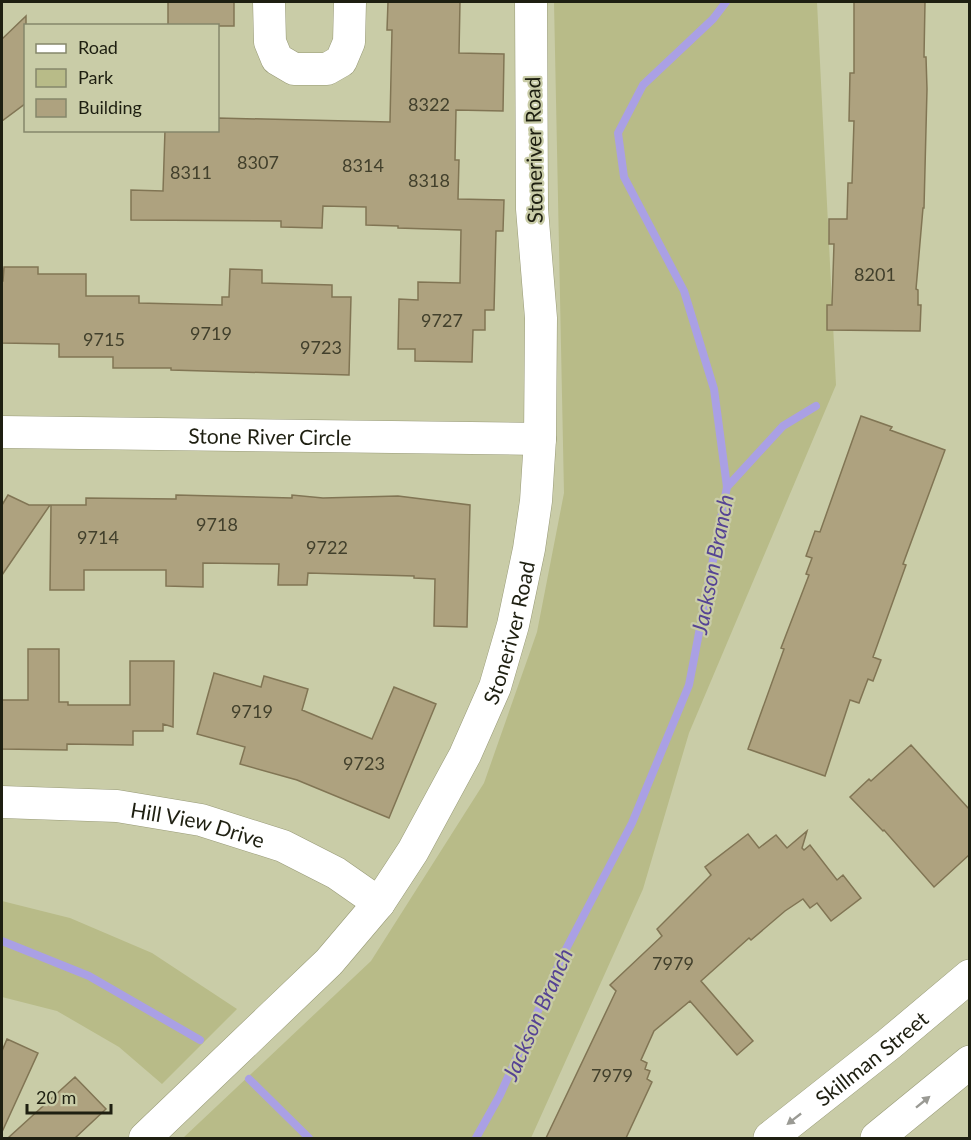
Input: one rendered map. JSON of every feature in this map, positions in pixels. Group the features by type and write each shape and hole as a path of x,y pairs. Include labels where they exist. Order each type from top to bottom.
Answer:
{"main road":[{"name":"Skillman Street","path":"770,1138 885,1047 969,976"},
{"path":"877,1138 969,1062"}],"street":[{"path":"269,2 270,42 277,59 294,69 327,69 341,61 349,42 350,2"},
{"name":"Stoneriver Road","path":"145,1138 329,962 379,903 413,851 465,755 495,687 513,625 529,549 536,501 540,439 541,318 532,209 531,2"},
{"name":"Stone River Circle","path":"2,432 540,439"},
{"name":"Hill View Drive","path":"2,801 117,806 201,820 283,846 336,873 379,903"}],"green space":[{"path":"554,2 817,2 836,385 689,733 643,889 531,1138 183,1138 371,961 484,783 537,632 564,493"},
{"path":"2,901 70,918 152,953 237,1009 162,1084 119,1047 57,1011 2,997"}],"building":[{"path":"168,2 234,2 234,26 168,24"},
{"path":"388,2 460,2 459,53 504,54 503,111 456,110 455,160 459,160 458,199 504,200 503,231 496,231 494,310 485,310 485,330 473,330 472,362 415,361 415,349 398,349 399,299 418,300 418,282 460,283 461,230 366,225 366,207 323,206 322,228 281,227 281,221 131,220 131,190 163,191 165,132 219,132 219,118 390,122 392,30 387,30"},
{"path":"854,2 925,2 924,57 926,57 927,89 924,208 916,289 918,290 918,305 921,305 920,331 827,330 827,305 832,305 834,244 829,244 829,219 847,219 848,183 852,183 854,121 849,121 850,73 854,73"},
{"path":"26,16 26,24 24,24 24,104 2,121 2,39"},
{"path":"4,267 38,267 38,274 86,274 86,296 139,296 139,303 222,305 222,297 229,297 230,269 262,270 262,283 332,285 332,297 351,297 349,375 113,368 113,357 59,357 59,344 2,343"},
{"path":"861,416 892,427 890,430 945,450 903,564 906,565 873,657 881,660 873,681 868,679 859,703 850,700 825,776 748,749 784,649 781,648 809,575 806,574 812,558 806,556 815,531 820,532"},
{"path":"8,495 29,505 50,505 2,575 2,505"},
{"path":"176,495 292,498 292,495 323,498 398,496 470,505 467,627 434,626 435,579 414,578 414,576 308,573 307,585 278,585 279,564 203,563 203,587 166,586 166,570 84,570 84,590 50,590 51,505 86,505 86,498 176,499"},
{"path":"28,649 59,649 59,702 68,702 68,705 130,705 130,661 174,661 173,727 163,724 163,731 133,731 133,745 67,744 67,750 2,749 2,700 28,700"},
{"path":"214,673 261,687 264,676 308,689 302,710 372,739 394,687 436,704 389,818 297,780 240,764 245,747 197,734"},
{"path":"911,745 969,809 969,855 934,887 884,830 850,797"},
{"path":"807,831 802,848 804,850 810,845 837,880 843,875 861,898 831,921 817,903 810,908 803,899 751,940 749,938 701,981 753,1041 737,1055 690,1001 654,1031 641,1060 647,1063 645,1069 650,1071 647,1079 652,1082 626,1138 546,1138 616,991 610,985 662,936 657,929 711,875 705,867 748,834 759,848 776,835 787,848"},
{"path":"7,1039 38,1053 2,1132 2,1051"},
{"path":"75,1077 106,1109 75,1138 8,1138"}],"waterway":[{"name":"Jackson Branch","path":"476,1138 500,1095 565,951 632,823 689,685 727,487 714,389 684,291 624,177 618,133 643,85 713,19 726,2"},
{"path":"727,487 783,426 816,406"},
{"path":"2,941 89,976 200,1040"},
{"path":"249,1079 309,1138"}]}
